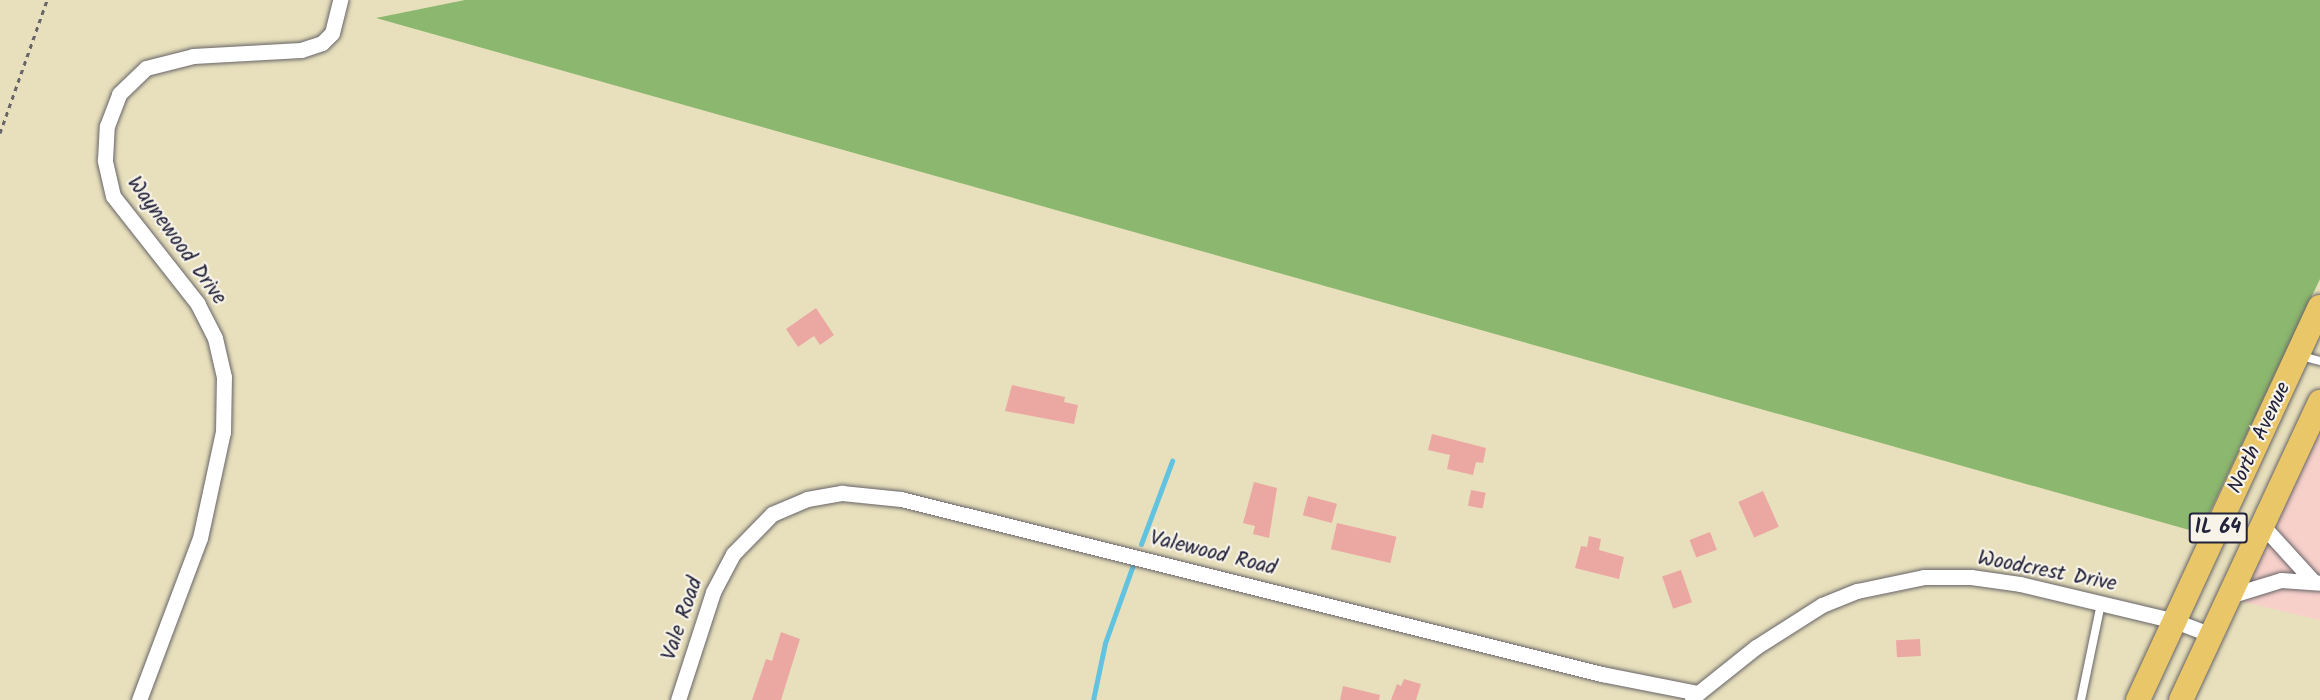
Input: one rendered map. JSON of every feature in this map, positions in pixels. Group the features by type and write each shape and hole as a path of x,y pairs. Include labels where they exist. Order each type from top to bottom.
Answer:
{"main road":[{"name":"North Avenue","path":"2138,700 2175,621 2309,358 2320,307"},
{"name":"North Avenue","path":"2181,700 2320,402"}],"street":[{"name":"Waynewood Drive","path":"139,700 200,538 223,432 224,377 209,322 183,282 113,196 105,160 107,126 120,94 146,68 193,56 301,50 322,43 332,33 340,0"},
{"name":"Valewood Road","path":"733,554 772,514 807,500 842,493 902,499 1694,696"},
{"path":"2262,525 2316,582"},
{"name":"Vale Road","path":"678,700 713,592 733,554"},
{"name":"Woodcrest Drive","path":"1694,696 1791,622 1835,599 1888,583 1971,577 2101,603 2175,621 2211,635"},
{"path":"2229,596 2281,580 2316,582"}],"lane":[{"path":"2081,700 2101,603"}],"path":[{"path":"0,133 47,0"}],"shaded area":[{"path":"2320,419 2320,620 2236,600"}],"green space":[{"path":"465,0 2320,0 2320,279 2200,533 376,18"}],"building":[{"path":"816,308 834,335 820,345 814,336 798,347 786,329"},
{"path":"1012,385 1065,397 1064,402 1078,405 1074,424 1005,411"},
{"path":"1432,434 1486,448 1483,463 1476,462 1473,475 1447,469 1450,455 1428,450"},
{"path":"1254,482 1277,488 1269,538 1253,534 1255,526 1243,523"},
{"path":"1471,490 1486,493 1483,509 1468,506"},
{"path":"1763,491 1779,527 1754,538 1738,502"},
{"path":"1308,496 1337,504 1332,523 1303,515"},
{"path":"1337,523 1396,537 1390,563 1331,549"},
{"path":"1710,532 1717,550 1696,558 1689,540"},
{"path":"1589,536 1601,539 1599,550 1624,557 1619,579 1575,568 1581,546 1587,547"},
{"path":"1681,570 1692,602 1673,609 1662,577"},
{"path":"781,632 800,639 781,700 752,700 766,659 772,661"},
{"path":"1920,639 1921,656 1897,657 1896,640"},
{"path":"1404,679 1421,684 1416,700 1391,700 1397,684 1401,686"},
{"path":"1343,686 1380,695 1379,700 1340,700"}],"waterway":[{"path":"1141,544 1172,461"},
{"path":"1093,700 1105,643 1134,562"}]}
